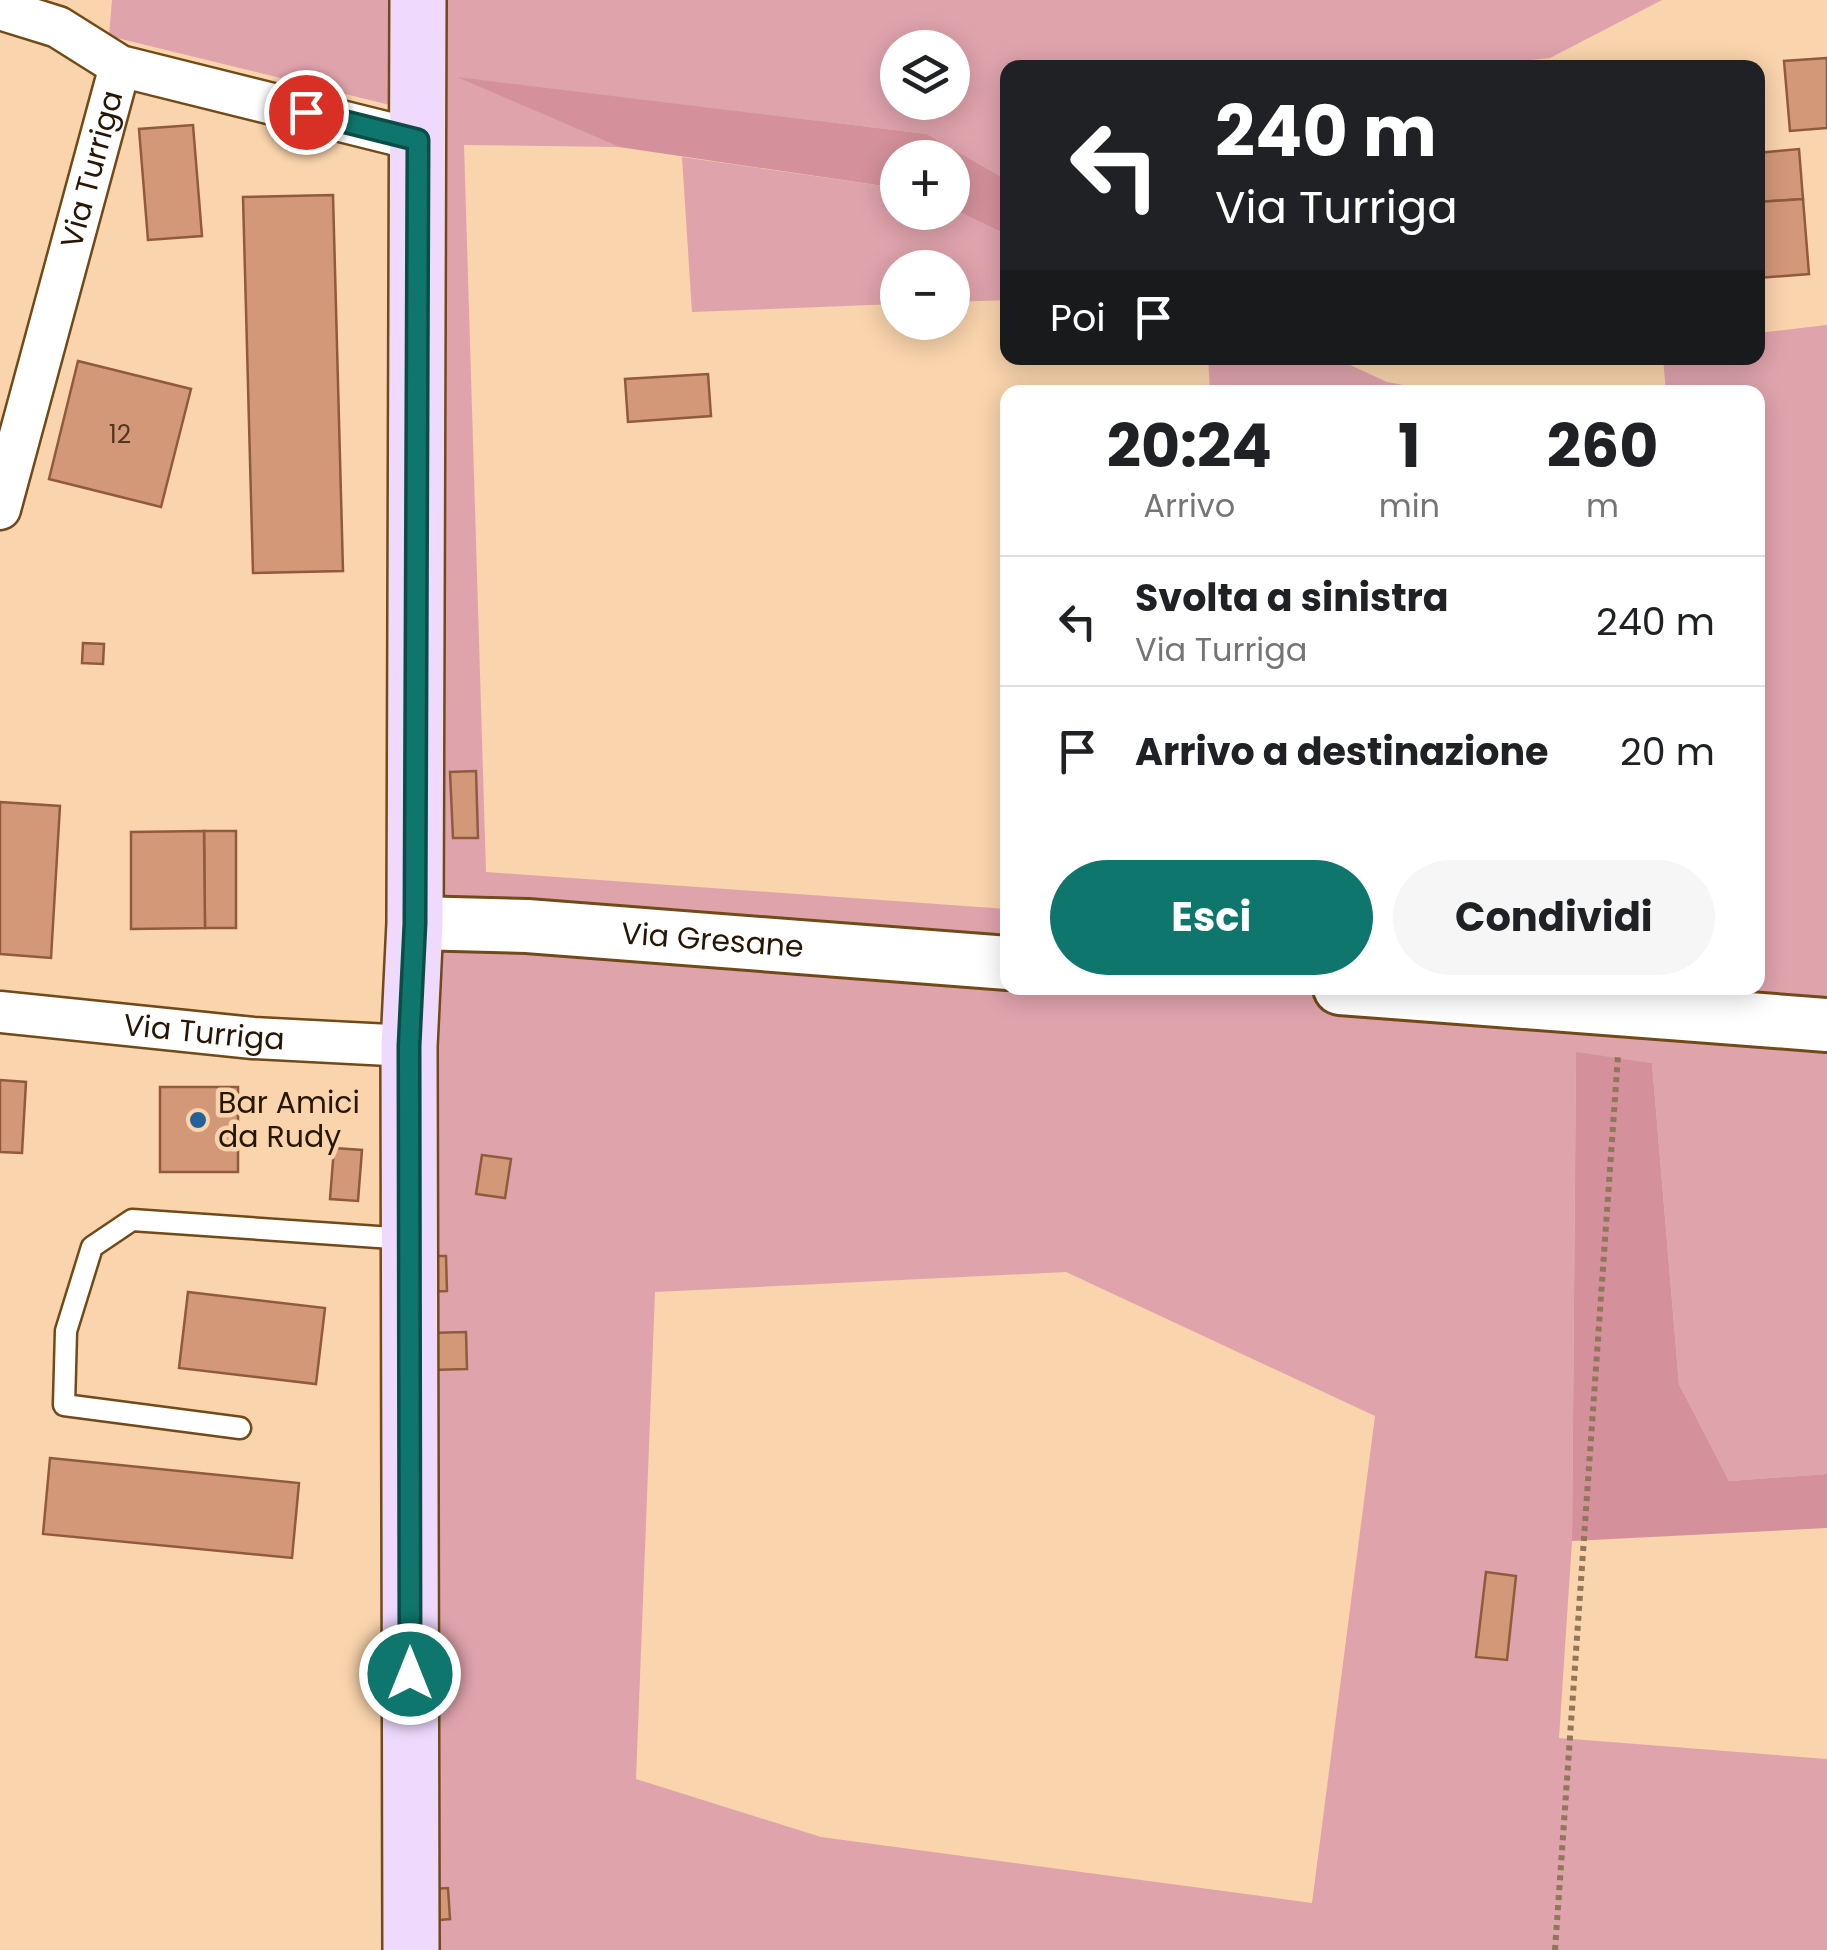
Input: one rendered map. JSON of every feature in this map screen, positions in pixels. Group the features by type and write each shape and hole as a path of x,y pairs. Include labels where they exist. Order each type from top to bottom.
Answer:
{"main road":[{"path":"411,1950 408,1240 409,1046 415,923 418,0"}],"street":[{"path":"0,9 58,27 120,66"},
{"name":"Via Turriga","path":"0,509 120,66 418,140"},
{"name":"Via Gresane","path":"415,923 526,926 1000,961"},
{"path":"1438,995 1827,1025"},
{"name":"Via Turriga","path":"0,1012 253,1038 409,1046"}],"lane":[{"path":"240,1428 64,1404 66,1331 92,1246 132,1220 408,1240"}],"path":[{"path":"1556,1950 1621,1008"}],"shaded area":[{"path":"112,0 1662,0 1550,58 1532,60 1000,60 1000,176 970,159 970,140 937,140 927,134 461,78 619,147 464,145 486,872 1000,909 1000,995 1765,995 1765,385 1665,385 1664,365 1765,365 1765,332 1827,325 1827,1474 1729,1481 1679,1384 1652,1063 1576,1053 1572,1541 1559,1738 1827,1759 1827,1950 391,1950 390,105 109,36","holes":["1066,1272 1375,1416 1312,1903 821,1837 636,1779 655,1292"]},
{"path":"457,77 927,134 937,140 880,140 880,185 619,147"},
{"path":"682,157 880,186 880,230 970,230 970,217 1000,232 1000,300 970,301 970,250 880,250 880,305 692,312"},
{"path":"970,159 1000,176 1000,232 970,217"},
{"path":"1208,365 1350,365 1403,385 1210,385"},
{"path":"1576,1052 1652,1063 1679,1384 1729,1481 1827,1474 1827,1528 1572,1541"}],"building":[{"path":"1827,58 1827,128 1790,131 1784,61"},
{"path":"193,125 202,236 148,240 139,129"},
{"path":"1799,149 1803,199 1765,202 1765,152"},
{"path":"333,195 343,571 253,573 243,197"},
{"path":"1803,199 1809,274 1765,277 1765,202"},
{"path":"78,361 191,389 161,507 49,479"},
{"path":"708,374 711,416 628,422 625,379"},
{"path":"83,643 104,644 103,664 82,663"},
{"path":"476,771 478,838 453,838 450,772"},
{"path":"0,802 60,806 51,958 0,954"},
{"path":"204,831 236,831 236,928 205,928"},
{"path":"204,831 205,928 131,929 131,832"},
{"path":"0,1080 26,1082 22,1153 0,1152"},
{"path":"160,1087 238,1087 238,1172 160,1172"},
{"path":"334,1148 362,1150 358,1201 330,1199"},
{"path":"482,1155 511,1159 505,1198 476,1194"},
{"path":"426,1256 446,1256 447,1291 426,1292"},
{"path":"188,1292 325,1308 316,1384 179,1368"},
{"path":"466,1332 467,1369 430,1370 428,1333"},
{"path":"50,1458 299,1483 292,1558 43,1534"},
{"path":"1486,1572 1516,1576 1507,1660 1476,1657"},
{"path":"448,1888 450,1919 418,1922 416,1890"}],"place":[{"name":"Bar Amici da Rudy","path":"198,1120"}],"route":[{"path":"306,112 418,140 415,923 409,1046 410,1674"}]}
